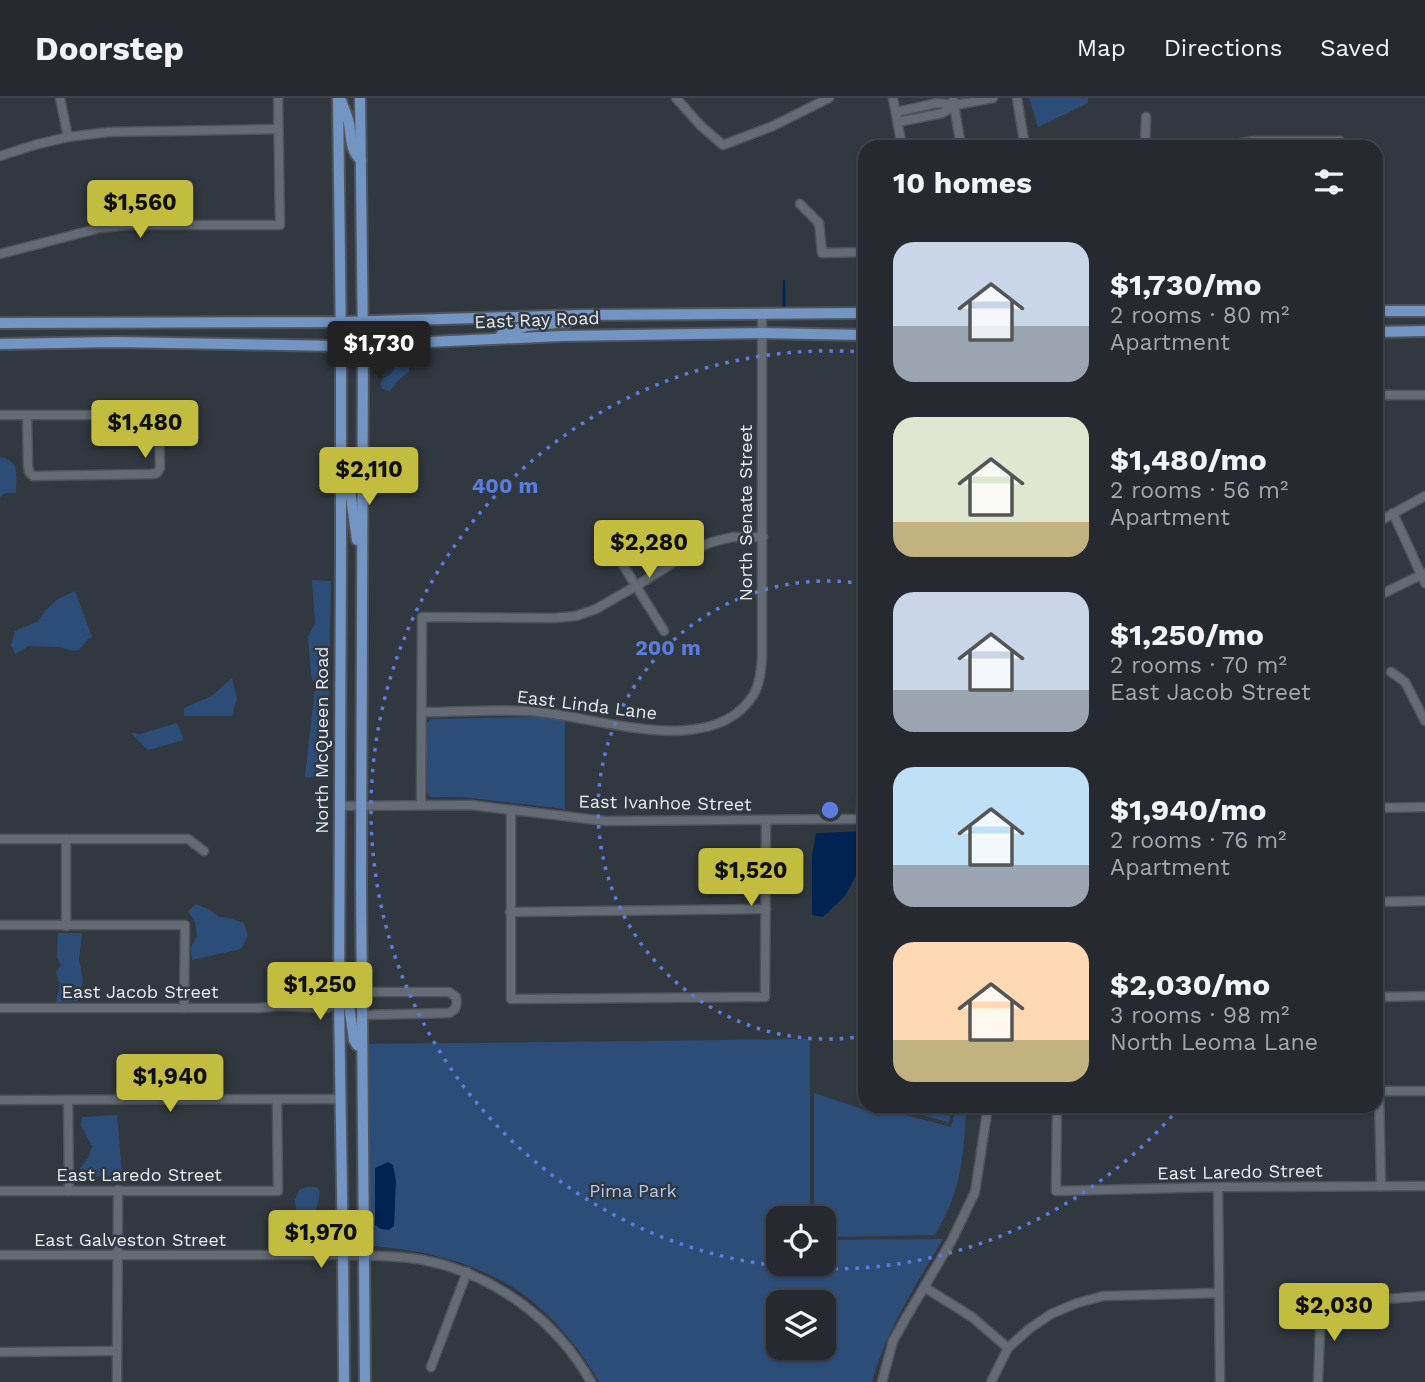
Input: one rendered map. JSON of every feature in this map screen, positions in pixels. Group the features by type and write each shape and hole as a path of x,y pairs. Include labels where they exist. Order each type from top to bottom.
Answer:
{"main road":[{"path":"339,98 348,120 353,151 361,160"},
{"name":"North McQueen Road","path":"339,98 339,1001 344,1382"},
{"path":"360,98 363,345 361,992 365,1382"},
{"path":"1383,311 1425,310"},
{"name":"East Ray Road","path":"0,323 362,321 582,315 858,313"},
{"path":"492,339 526,326 574,321 582,315"},
{"path":"1383,332 1425,331"},
{"name":"East Ray Road","path":"0,344 115,342 341,346 574,335 858,335"},
{"path":"340,485 350,490 363,560"},
{"path":"339,1001 349,1005 354,1040 362,1047"}],"street":[{"path":"60,98 68,136"},
{"path":"0,254 100,228 129,225 280,225 278,98"},
{"path":"676,98 701,126 723,145 773,126 829,98"},
{"path":"892,98 901,140"},
{"path":"896,112 937,103 993,98"},
{"path":"1017,98 1024,140"},
{"path":"898,122 943,113 954,102"},
{"path":"954,102 960,140"},
{"path":"1145,140 1146,117"},
{"path":"0,156 68,136 109,132 278,129"},
{"path":"800,204 818,223 822,253 858,252"},
{"name":"North Senate Street","path":"743,708 755,692 762,658 762,314"},
{"path":"1383,395 1425,395"},
{"path":"0,415 27,415 151,415 158,419 160,468 157,473 152,474 33,476 28,465 27,415"},
{"path":"1383,519 1425,496"},
{"path":"1383,594 1424,577 1393,513"},
{"path":"421,805 422,618 576,616 596,609 695,549 733,537 763,537"},
{"path":"610,544 664,631"},
{"path":"1391,672 1405,682 1425,721"},
{"name":"East Linda Lane","path":"422,712 529,711 646,730 672,730 703,729 720,723 743,708"},
{"name":"East Ivanhoe Street","path":"339,806 470,805 606,821 858,818"},
{"path":"1383,808 1425,807"},
{"path":"511,810 511,999 765,997 766,820"},
{"path":"0,839 188,839 204,851"},
{"path":"66,839 66,926"},
{"path":"1383,902 1425,901"},
{"path":"510,912 765,909"},
{"path":"0,925 185,925 184,1008"},
{"path":"361,992 449,992 456,997 457,1005 456,1009 449,1013 362,1015"},
{"name":"East Jacob Street","path":"0,1008 259,1008 279,1006 292,996 330,996 339,1001"},
{"path":"1383,997 1425,996"},
{"path":"1383,1091 1425,1091"},
{"path":"0,1100 340,1100"},
{"path":"68,1100 69,1191"},
{"name":"East Laredo Street","path":"0,1191 278,1191 277,1100"},
{"path":"882,1382 894,1341 952,1240 975,1192 987,1113"},
{"name":"East Laredo Street","path":"1057,1113 1056,1191 1425,1186"},
{"path":"1378,1113 1381,1186"},
{"path":"1219,1188 1220,1382"},
{"path":"117,1382 118,1190"},
{"name":"East Galveston Street","path":"0,1255 365,1255 423,1260 467,1272 517,1300 569,1349 591,1382"},
{"path":"431,1367 467,1272"},
{"path":"924,1287 972,1317 1008,1348"},
{"path":"991,1382 1008,1348 1051,1314 1077,1303 1103,1297 1219,1293"},
{"path":"1318,1382 1321,1304 1425,1296"},
{"path":"0,1352 117,1351"}],"green space":[{"path":"1029,98 1088,98 1088,103 1038,127"},
{"path":"404,361 409,365 409,372 398,380 390,391 382,389 380,385 383,378 391,374 398,363"},
{"path":"0,457 14,465 16,493 5,493 0,497"},
{"path":"312,580 331,581 327,777 305,777 315,687 311,675 308,637 315,623"},
{"path":"75,591 92,637 79,650 29,646 15,654 11,645 15,631 38,621 58,599"},
{"path":"232,678 237,698 232,716 184,716 184,708 212,696"},
{"path":"541,717 565,721 565,809 462,797 430,797 427,792 426,725 431,719"},
{"path":"177,723 184,740 148,750 131,733 140,734"},
{"path":"196,904 219,917 244,923 248,936 241,949 192,960 191,947 197,936 195,922 188,911"},
{"path":"58,933 82,933 79,959 83,981 78,1001 56,1002 60,985 56,972 61,966 57,957"},
{"name":"Pima Park","path":"810,1039 810,1206 766,1206 766,1276 836,1276 836,1240 943,1239 893,1326 872,1382 599,1382 556,1323 532,1301 506,1283 477,1269 446,1259 375,1246 370,1242 366,1044"},
{"path":"814,1093 858,1108 858,1113 898,1113 951,1127 955,1113 966,1113 959,1175 944,1219 935,1235 836,1237 836,1206 814,1206"},
{"path":"918,1113 951,1113 949,1122"},
{"path":"117,1115 122,1175 86,1177 80,1169 92,1146 81,1126 82,1117"},
{"path":"316,1187 320,1191 316,1210 319,1222 309,1231 298,1230 295,1200 299,1190"}],"shaded area":[{"path":"858,831 858,872 845,896 823,917 812,915 812,856 816,833"},
{"path":"388,1162 393,1165 396,1181 394,1226 389,1230 375,1225 375,1168"}],"waterway":[{"path":"784,281 784,309"}]}
